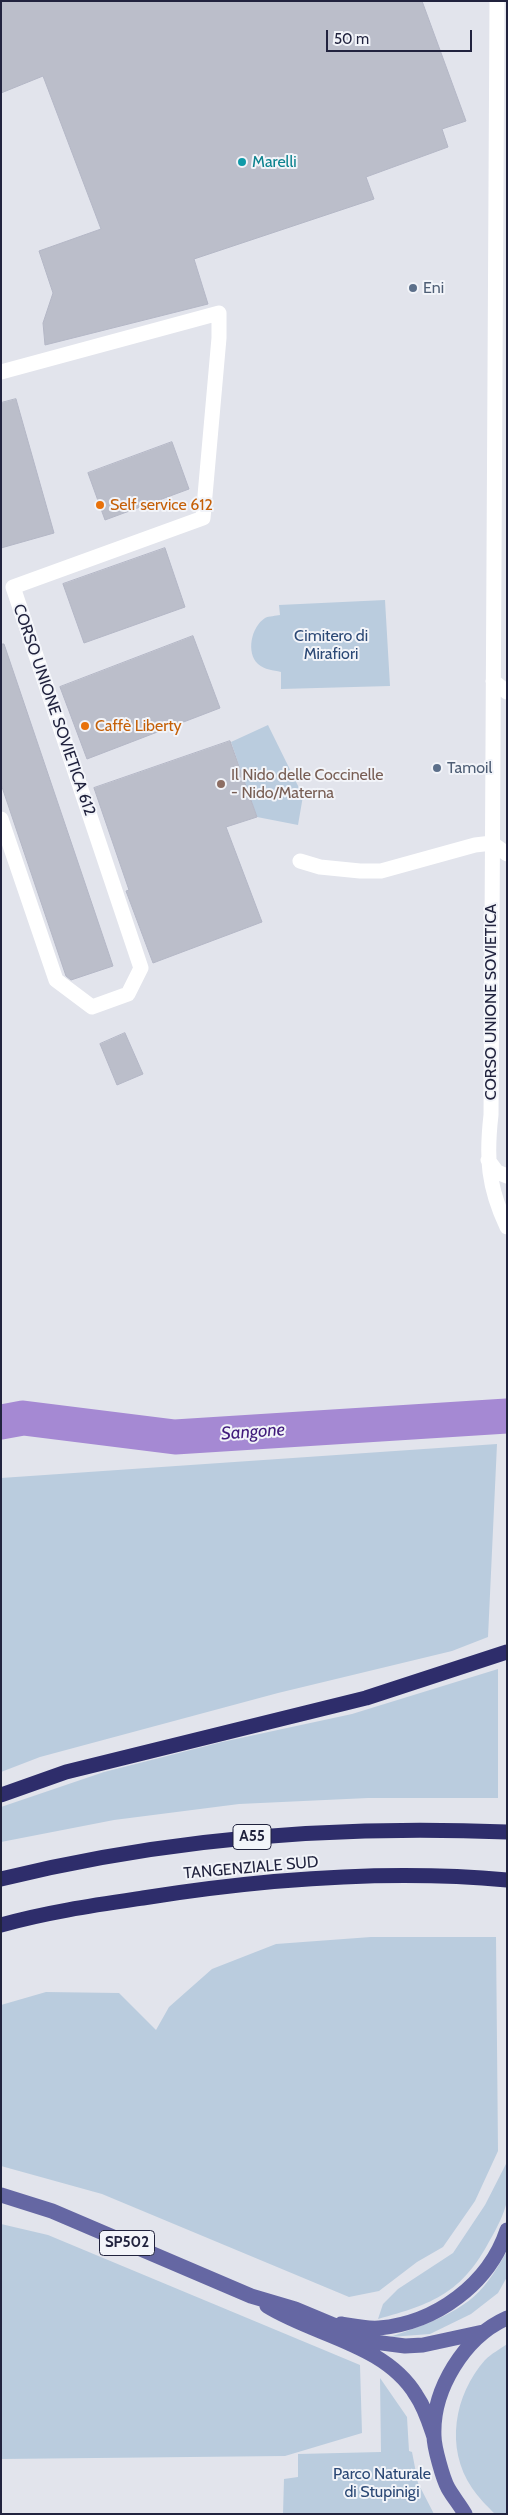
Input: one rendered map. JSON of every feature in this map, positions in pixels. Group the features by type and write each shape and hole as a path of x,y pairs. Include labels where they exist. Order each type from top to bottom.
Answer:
{"highway":[{"path":"1,1795 66,1772 366,1698 507,1652"},
{"name":"TANGENZIALE SUD","path":"1,1879 98,1859 248,1838 351,1830 507,1832"},
{"name":"TANGENZIALE SUD","path":"1,1924 111,1902 202,1888 264,1882 356,1876 463,1876 507,1880"}],"main road":[{"name":"SP502","path":"1,2195 52,2211 251,2296 295,2309 374,2342 405,2346 483,2332"},
{"name":"SP502","path":"323,2322 377,2328 394,2326 435,2311 454,2300 477,2281 488,2267 507,2230"},
{"name":"SP502","path":"251,2296 286,2318 385,2362 402,2376 416,2393 425,2410 434,2437"},
{"path":"465,2514 447,2487 434,2437 438,2403 454,2364 483,2332 502,2320 507,2310"}],"street":[{"name":"CORSO UNIONE SOVIETICA","path":"497,1 501,167 493,681 491,1115 488,1160 493,1189 507,1227"},
{"name":"CORSO UNIONE SOVIETICA 612","path":"1,372 219,313 220,338 203,518 13,587 140,968 128,994 92,1007 56,980 1,819"},
{"path":"493,681 507,692"},
{"path":"300,861 320,867 381,871 475,845 492,843 507,854"},
{"path":"488,1160 497,1172 507,1176"}],"green space":[{"name":"Cimitero di Mirafiori","path":"385,600 390,686 281,689 281,672 263,668 254,659 251,647 256,627 265,618 280,615 279,605"},
{"path":"268,725 303,796 298,825 257,817 231,742"},
{"path":"497,1444 488,1637 452,1651 278,1693 40,1757 1,1772 1,1478"},
{"path":"498,1669 498,1798 368,1798 239,1804 114,1820 1,1842 1,1807 104,1772 222,1742 352,1714"},
{"path":"371,1937 496,1937 498,2151 475,2201 443,2247 417,2262 379,2291 349,2297 102,2194 1,2166 1,2005 46,1992 119,1993 156,2030 169,2007 212,1969 276,1944"},
{"path":"507,2162 507,2201 504,2211 490,2240 468,2273 444,2294 415,2308 378,2319 383,2304 398,2289 453,2253 485,2205"},
{"path":"1,2224 48,2235 360,2365 362,2433 285,2456 1,2459"},
{"path":"507,2251 507,2277 498,2293 471,2314 430,2334 390,2337 444,2316 468,2301 488,2281"},
{"path":"507,2344 507,2514 495,2514 474,2491 464,2472 458,2456 457,2422 460,2405 474,2374 487,2358"},
{"name":"Parco Naturale di Stupinigi","path":"380,2378 407,2417 409,2451 412,2452 418,2483 434,2514 283,2514 284,2479 298,2477 298,2454 381,2452"}],"building":[{"name":"Marelli","path":"1,1 422,1 466,121 442,129 448,147 366,177 374,199 194,259 208,304 45,345 43,323 53,293 39,251 101,229 43,76 1,93"},
{"path":"16,399 54,533 1,548 1,403"},
{"path":"172,442 189,489 105,520 88,473"},
{"path":"165,548 185,607 84,643 63,584"},
{"path":"193,636 220,708 87,759 60,687"},
{"path":"1,644 4,644 113,966 71,980 66,976 1,784"},
{"path":"230,741 257,817 226,827 262,922 153,963 126,891 129,890 94,788"},
{"path":"125,1033 143,1074 117,1085 100,1044"}],"waterway":[{"name":"Sangone","path":"1,1422 23,1418 175,1437 507,1416"}],"place":[{"name":"Marelli","path":"242,162"},
{"name":"Eni","path":"413,288"},
{"name":"Self service 612","path":"100,505"},
{"name":"Caffè Liberty","path":"85,726"},
{"name":"Tamoil","path":"437,768"},
{"name":"Il Nido delle Coccinelle - Nido/Materna","path":"221,784"}]}
